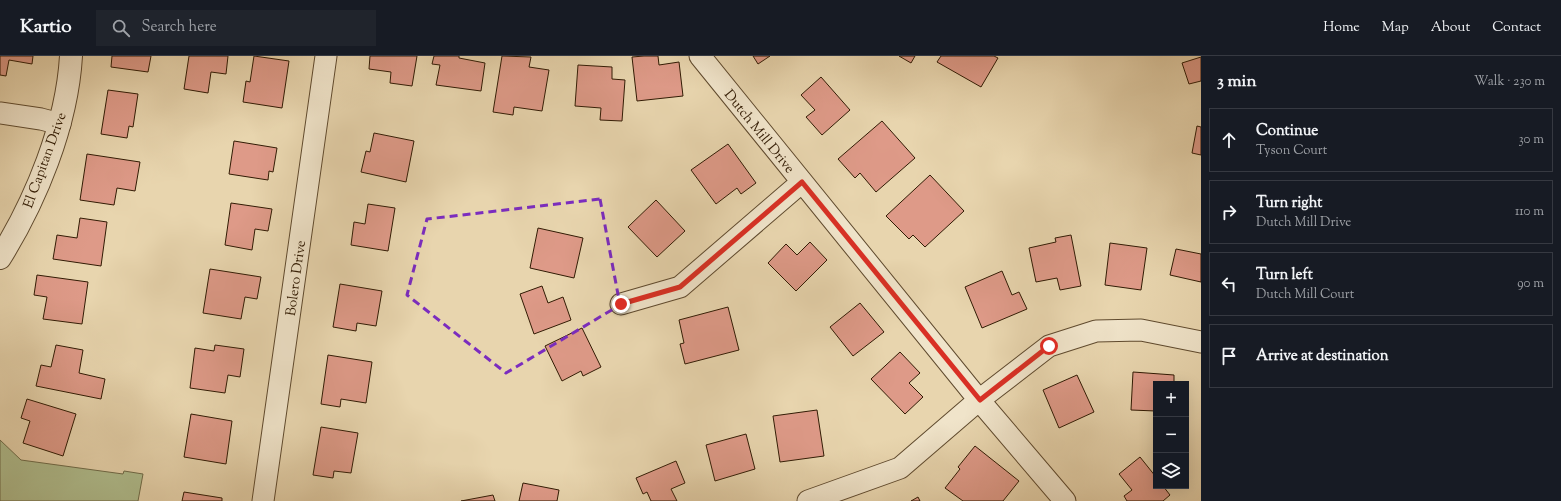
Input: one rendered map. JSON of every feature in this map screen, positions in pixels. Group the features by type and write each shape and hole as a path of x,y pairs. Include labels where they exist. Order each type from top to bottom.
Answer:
{"street":[{"name":"El Capitan Drive","path":"0,258 21,221 42,174 60,124 71,56"},
{"name":"Bolero Drive","path":"263,501 326,56"},
{"name":"Dutch Mill Drive","path":"700,56 980,400 1066,501"},
{"path":"0,113 41,119 60,124"},
{"path":"621,304 680,287 802,182"},
{"path":"808,501 900,468 980,400 1049,346 1096,331 1141,330 1201,342"}],"highlighted area":[{"path":"600,199 620,305 506,373 407,295 427,219"}],"green space":[{"path":"0,440 21,460 123,474 124,471 143,474 138,501 0,501"}],"building":[{"path":"0,56 33,56 32,64 9,60 6,76 0,75"},
{"path":"112,56 151,56 148,72 111,67"},
{"path":"189,56 228,56 226,74 211,72 208,93 184,89"},
{"path":"254,56 289,61 282,108 243,102 246,81 250,82"},
{"path":"370,56 417,56 412,86 390,83 391,72 369,69"},
{"path":"434,56 459,56 459,58 485,63 481,91 436,85 440,65 432,64"},
{"path":"502,56 531,57 529,67 549,70 542,111 514,107 513,115 493,112"},
{"path":"658,56 659,65 679,62 683,96 637,101 632,57"},
{"path":"753,56 770,56 758,64"},
{"path":"899,56 915,56 911,63"},
{"path":"941,56 994,56 998,58 981,87 937,62"},
{"path":"1201,57 1201,81 1189,84 1182,63"},
{"path":"578,65 612,67 612,79 625,80 622,121 600,120 601,108 575,106"},
{"path":"821,77 850,110 822,135 806,117 815,110 801,95"},
{"path":"108,90 138,94 133,127 129,126 127,138 101,134"},
{"path":"882,121 915,158 876,192 860,173 855,178 838,159"},
{"path":"1197,126 1201,127 1201,155 1192,153"},
{"path":"374,133 414,141 406,182 361,172 366,151 370,152"},
{"path":"234,141 277,148 273,172 269,171 268,180 229,174"},
{"path":"728,144 756,183 741,194 737,188 716,204 691,170"},
{"path":"87,154 140,162 135,191 117,188 114,205 80,200"},
{"path":"930,175 964,211 925,247 913,235 909,239 886,216"},
{"path":"656,200 685,231 657,257 628,227"},
{"path":"231,203 272,209 268,231 255,229 252,250 225,245"},
{"path":"368,204 395,208 388,251 351,245 354,222 365,224"},
{"path":"80,218 107,222 101,266 53,259 57,235 77,238"},
{"path":"538,228 583,238 574,278 530,268"},
{"path":"1071,235 1081,286 1060,290 1057,278 1036,282 1029,248 1056,242 1055,238"},
{"path":"810,242 827,260 796,291 768,263 786,244 797,255"},
{"path":"1110,243 1147,248 1141,290 1105,285"},
{"path":"1176,249 1201,254 1201,282 1170,275"},
{"path":"210,269 261,277 257,299 245,297 241,319 203,313"},
{"path":"1002,271 1012,295 1019,292 1027,309 982,328 965,287"},
{"path":"37,275 88,282 82,324 43,319 47,297 34,295"},
{"path":"340,284 382,291 376,326 357,323 356,331 333,327"},
{"path":"542,286 548,303 563,297 571,320 534,334 520,294"},
{"path":"860,303 884,332 853,356 830,327"},
{"path":"728,307 739,350 685,364 680,344 684,343 679,320"},
{"path":"582,328 601,367 583,376 581,371 562,381 545,346"},
{"path":"56,345 83,350 79,373 105,379 101,399 36,386 41,365 51,367"},
{"path":"215,345 244,349 240,377 228,375 225,393 190,388 195,348 214,351"},
{"path":"900,352 920,373 909,383 923,397 905,414 871,379"},
{"path":"328,355 372,362 366,403 341,399 340,407 321,404"},
{"path":"1133,372 1174,375 1174,381 1153,381 1153,411 1131,410"},
{"path":"1077,375 1094,412 1059,428 1043,390"},
{"path":"27,399 76,414 63,456 23,443 30,421 21,418"},
{"path":"817,410 824,456 780,462 773,416"},
{"path":"191,414 232,421 226,464 184,457"},
{"path":"321,427 358,433 351,473 334,471 333,478 313,475"},
{"path":"746,434 755,469 715,481 706,445"},
{"path":"975,446 1019,481 1003,501 963,501 945,488 960,469 958,467"},
{"path":"1140,457 1153,473 1153,489 1165,489 1170,495 1163,501 1127,501 1124,496 1132,490 1119,474"},
{"path":"676,461 685,483 671,489 677,501 651,501 647,492 643,494 636,478"},
{"path":"523,483 559,490 557,501 519,501"},
{"path":"184,492 222,498 222,501 182,501"},
{"path":"493,495 495,501 461,501"},
{"path":"918,497 920,501 911,501"}],"route":[{"path":"621,304 680,287 802,182 980,400 1049,346"}]}
